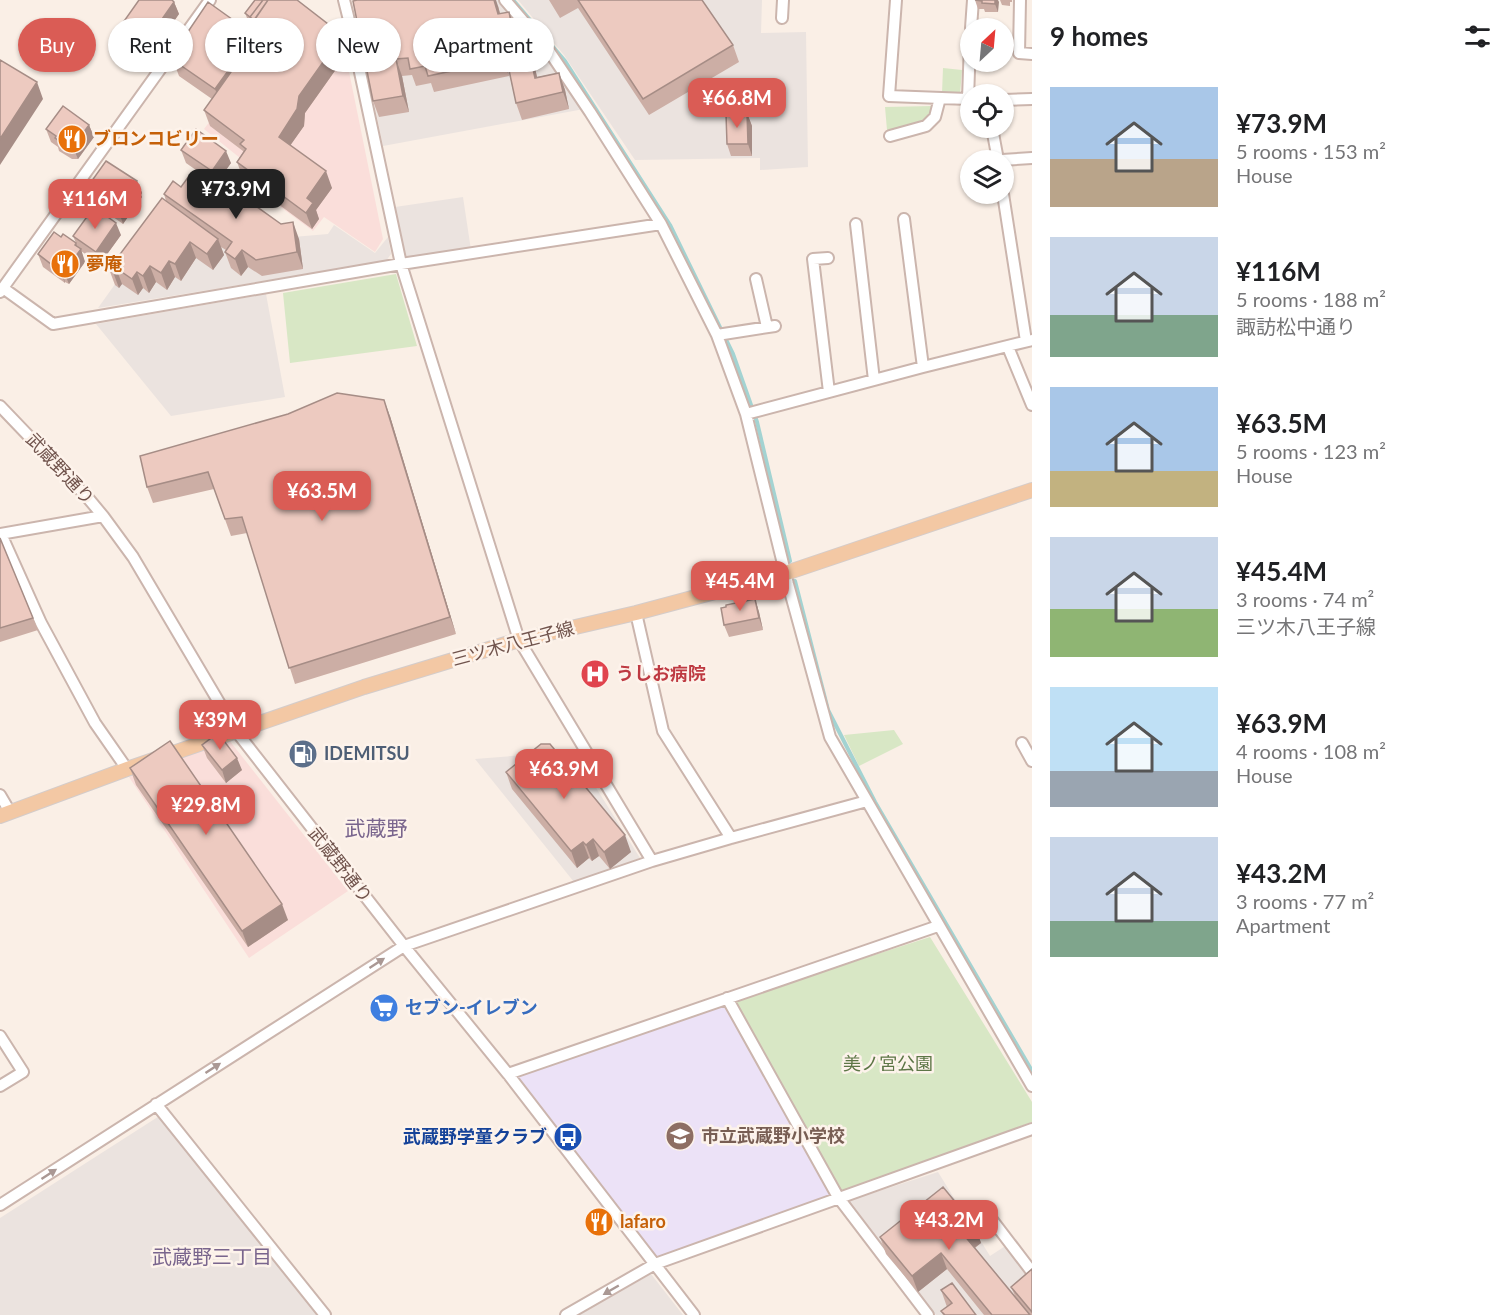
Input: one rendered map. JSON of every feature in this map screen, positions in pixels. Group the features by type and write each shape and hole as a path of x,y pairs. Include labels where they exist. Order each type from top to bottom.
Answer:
{"main road":[{"name":"三ツ木八王子線","path":"5,814 364,687 519,640 636,613 786,573 1032,490"}],"street":[{"path":"210,0 1,290 53,324 401,264 660,224"},
{"path":"344,0 401,264 519,640 652,861"},
{"path":"505,0 549,51 590,112 660,224 721,335 751,413 786,573 830,737 1032,1086"},
{"path":"782,18 783,0"},
{"path":"896,0 889,96 960,99"},
{"path":"972,18 973,0"},
{"path":"1020,0 1019,53 1032,54"},
{"path":"890,136 926,126 935,117 940,98"},
{"path":"1014,100 1032,99"},
{"path":"1014,159 1032,158"},
{"path":"751,413 1029,341 1005,204"},
{"path":"904,219 923,367"},
{"path":"856,224 874,380"},
{"path":"828,258 813,259 829,392"},
{"path":"721,335 771,326 756,279"},
{"path":"1008,346 1032,405"},
{"name":"武蔵野通り","path":"0,406 103,516 133,558 236,731 404,946 508,1074 694,1315"},
{"path":"103,516 0,534 41,623 84,703 95,723 128,769"},
{"path":"636,613 663,731 731,838"},
{"path":"1022,743 1032,761"},
{"path":"0,795 5,814"},
{"path":"0,1205 404,946 652,861 867,801"},
{"path":"508,1074 938,926"},
{"path":"727,998 838,1197 928,1315"},
{"path":"0,1036 23,1072 0,1086"},
{"path":"156,1104 325,1315"},
{"path":"566,1315 655,1264 1032,1129"},
{"path":"993,1221 1032,1272"}],"shaded area":[{"path":"431,0 499,0 514,18 413,18 413,72 554,72 554,68 584,109 383,146 368,72 401,72 401,18 356,18 356,16"},
{"path":"518,0 762,0 761,33 806,32 808,167 760,170 760,158 635,160 554,43 554,18 533,18"},
{"path":"285,2 316,26 316,72 349,72 383,239 375,252 324,217 313,231 271,200 267,205 232,181 245,162 204,129 247,72 304,72 304,18 278,18"},
{"path":"196,171 293,237 328,234 334,225 375,253 388,237 391,254 386,261 98,308"},
{"path":"463,197 471,250 414,260 406,256 395,207"},
{"path":"266,294 285,397 171,416 96,324"},
{"path":"229,740 348,891 249,958 129,777"},
{"path":"573,751 640,858 574,882 475,759"},
{"name":"市立武蔵野小学校","path":"727,998 838,1197 655,1264 508,1074"},
{"path":"164,1113 323,1315 0,1315 0,1218"},
{"path":"938,1172 990,1256 1016,1239 1032,1262 1032,1315 936,1315 848,1201"},
{"path":"651,1274 683,1315 579,1315"}],"green space":[{"path":"943,68 960,70 962,72 960,95 942,93"},
{"path":"932,106 926,122 887,130 885,107"},
{"path":"396,274 417,346 290,363 283,293"},
{"path":"894,730 903,744 859,766 844,735"},
{"name":"美ノ宮公園","path":"930,937 1032,1102 1032,1122 841,1192 735,1000"}],"building":[{"path":"139,0 172,0 174,2 163,18 126,18"},
{"path":"255,0 263,0 250,17 245,13"},
{"path":"263,0 268,0 255,18 250,17"},
{"path":"268,0 297,0 320,18 316,18 316,72 299,96 297,109 279,137 326,171 307,198 313,203 306,213 237,162 246,149 240,144 244,140 204,110 231,72 304,72 304,18 256,18"},
{"path":"494,0 498,14 509,12 510,18 413,18 413,68 410,69 408,58 401,59 401,18 356,18 353,1"},
{"path":"578,0 702,0 733,45 643,99"},
{"path":"975,0 995,0 995,4 982,3 982,1"},
{"path":"208,2 230,18 205,18 205,72 227,72 215,89 190,72 193,72 193,24"},
{"path":"0,60 37,82 0,139"},
{"path":"367,72 398,72 403,96 373,101"},
{"path":"427,72 447,72 428,76"},
{"path":"509,72 534,72 535,78 559,73 563,92 516,103"},
{"path":"63,106 89,125 73,147 68,147 46,129"},
{"path":"747,113 748,144 727,144 726,114"},
{"path":"196,129 226,151 212,171 181,150"},
{"path":"106,161 137,181 135,183 137,185 119,212 86,189"},
{"path":"189,176 211,191 216,184 226,191 229,187 281,224 293,222 297,252 256,260 242,250 235,259 225,252 232,242 164,194 173,181 181,187"},
{"path":"162,198 218,239 207,254 190,242 175,264 169,261 161,273 150,266 143,276 137,272 132,279 116,268 113,272 109,269"},
{"path":"94,207 116,223 96,252 73,236"},
{"path":"54,232 61,237 63,234 81,249 64,272 38,254"},
{"path":"337,393 384,400 450,617 289,668 242,517 225,519 208,472 147,487 140,456 288,414"},
{"path":"0,538 33,618 0,628"},
{"path":"755,599 759,618 724,625 721,608"},
{"path":"218,733 237,758 222,770 202,745"},
{"path":"170,741 282,904 242,931 130,768"},
{"path":"541,744 550,744 625,835 604,852 593,839 586,845 583,842 571,851 506,772"},
{"path":"943,1187 975,1226 964,1235 1030,1315 992,1315 941,1253 912,1276 880,1237"},
{"path":"1032,1269 1032,1312 1011,1287"},
{"path":"952,1283 976,1315 945,1315 941,1311 952,1303 941,1290"}],"waterway":[{"path":"513,0 565,61 670,225 733,354 757,422 790,561"},
{"path":"795,581 828,710 875,802 1032,1071"}],"place":[{"name":"ブロンコビリー","path":"72,139"},
{"name":"夢庵","path":"65,264"},
{"name":"うしお病院","path":"595,674"},
{"name":"IDEMITSU","path":"303,754"},
{"name":"セブン-イレブン","path":"384,1008"},
{"name":"市立武蔵野小学校","path":"680,1136"},
{"name":"武蔵野学童クラブ","path":"568,1137"},
{"name":"lafaro","path":"599,1222"}],"district":[{"name":"武蔵野","path":"376,829"},
{"name":"武蔵野三丁目","path":"212,1257"}]}
